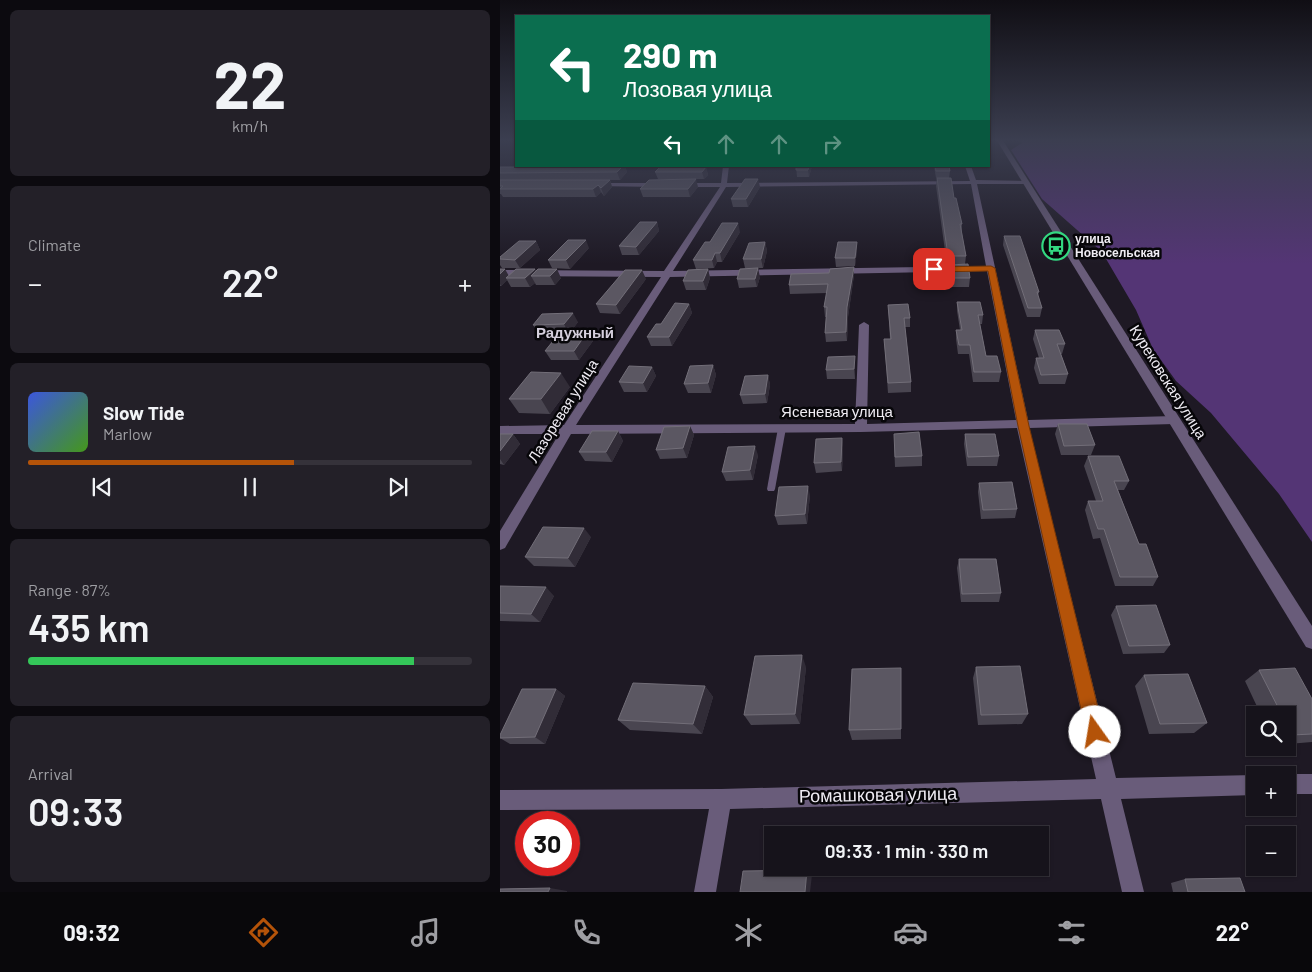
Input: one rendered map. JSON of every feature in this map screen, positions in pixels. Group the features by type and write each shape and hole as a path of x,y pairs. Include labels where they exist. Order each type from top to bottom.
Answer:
{"street":[{"name":"Лазоревая улица","path":"500,544 567,430 668,274 724,185 724,181"},
{"path":"973,181 1024,426 1133,892"},
{"path":"675,185 974,184 1025,182"},
{"name":"Курековская улица","path":"1025,182 1312,641"},
{"path":"588,184 665,185"},
{"path":"500,273 668,274 991,268"},
{"path":"861,428 864,325"},
{"name":"Ясеневая улица","path":"500,430 1024,426 1174,420"},
{"path":"1296,784 1312,784"},
{"name":"Ромашковая улица","path":"500,800 721,799 1246,785"},
{"path":"705,892 721,799"}],"lane":[{"path":"771,489 782,428"}],"shaded area":[{"path":"1030,181 1312,181 1312,542 1279,494 1211,413 1176,381 1153,349 1136,310 1102,252 1042,199"}],"building":[{"path":"500,181 609,181 601,188 598,185 593,189 500,189 503,186 500,186"},
{"path":"648,181 695,181 688,189 640,189"},
{"path":"744,181 757,181 746,199 731,199"},
{"path":"937,181 951,181 954,198 956,198 962,224 960,224 966,256 948,256"},
{"path":"640,222 657,222 636,247 619,246"},
{"path":"722,223 738,223 720,253 715,253 712,260 693,260 705,242 710,242"},
{"path":"1004,236 1020,236 1039,292 1037,292 1042,308 1028,308"},
{"path":"568,240 586,240 566,260 548,260"},
{"path":"519,241 536,241 515,260 500,259 500,257"},
{"path":"765,242 761,259 743,259 749,243"},
{"path":"838,242 857,242 855,258 835,258"},
{"path":"968,264 970,278 951,278 949,265"},
{"path":"854,267 847,307 846,332 825,333 827,307 824,307 828,284 789,285 791,274 829,273 830,269"},
{"path":"758,268 755,279 737,279 740,269"},
{"path":"516,269 535,269 525,278 506,278"},
{"path":"538,269 557,269 550,276 531,276"},
{"path":"708,269 703,281 683,281 688,270"},
{"path":"625,270 642,270 616,305 596,304"},
{"path":"957,302 980,302 983,315 978,315 986,356 997,356 1001,372 974,372 970,345 959,345 956,330 962,330"},
{"path":"675,303 689,304 669,337 647,337 656,324 661,324"},
{"path":"908,304 910,318 904,318 911,382 888,383 884,339 891,339 888,305"},
{"path":"573,313 564,324 533,325 542,314"},
{"path":"1035,330 1059,330 1065,344 1057,344 1068,374 1041,375 1036,358 1044,358"},
{"path":"561,331 588,331 574,351 545,351"},
{"path":"855,356 854,369 826,370 828,357"},
{"path":"713,365 708,383 684,384 690,366"},
{"path":"629,366 652,367 643,383 619,382"},
{"path":"531,372 561,373 541,399 509,399"},
{"path":"768,375 765,394 740,395 745,376"},
{"path":"1058,424 1087,424 1095,445 1064,446"},
{"path":"690,426 683,448 656,450 664,427"},
{"path":"592,431 618,431 606,452 579,452"},
{"path":"919,432 922,456 895,457 894,434"},
{"path":"500,434 513,434 500,451"},
{"path":"965,434 995,434 999,456 968,457"},
{"path":"842,438 841,462 814,463 816,439"},
{"path":"755,446 750,470 722,472 728,447"},
{"path":"1088,456 1119,456 1129,481 1114,481 1139,544 1146,544 1158,577 1120,577 1104,529 1098,529 1088,501 1103,501"},
{"path":"1012,482 1017,509 983,510 979,483"},
{"path":"808,486 805,514 775,516 779,487"},
{"path":"543,527 584,528 568,558 525,557"},
{"path":"959,559 996,559 1001,593 962,594"},
{"path":"500,586 546,587 531,614 500,613"},
{"path":"1156,605 1170,645 1129,646 1116,606"},
{"path":"802,655 795,714 744,715 755,656"},
{"path":"1020,666 1028,714 981,715 976,667"},
{"path":"901,668 901,729 849,730 852,669"},
{"path":"1295,668 1312,699 1312,734 1296,735 1296,706 1277,706 1259,670"},
{"path":"1188,674 1207,723 1160,724 1144,675"},
{"path":"633,683 705,686 693,724 618,720"},
{"path":"522,689 556,689 535,737 500,738 500,735"},
{"path":"743,871 764,871 764,876 806,876 805,892 740,892"},
{"path":"1240,878 1245,892 1188,892 1185,879"},
{"path":"550,888 548,892 500,892 500,889"}],"place":[{"name":"улица Новосельская","path":"1056,246"}],"district":[{"name":"Радужный","path":"575,333"}],"route":[{"path":"934,269 991,268 1024,426 1095,732"}]}
